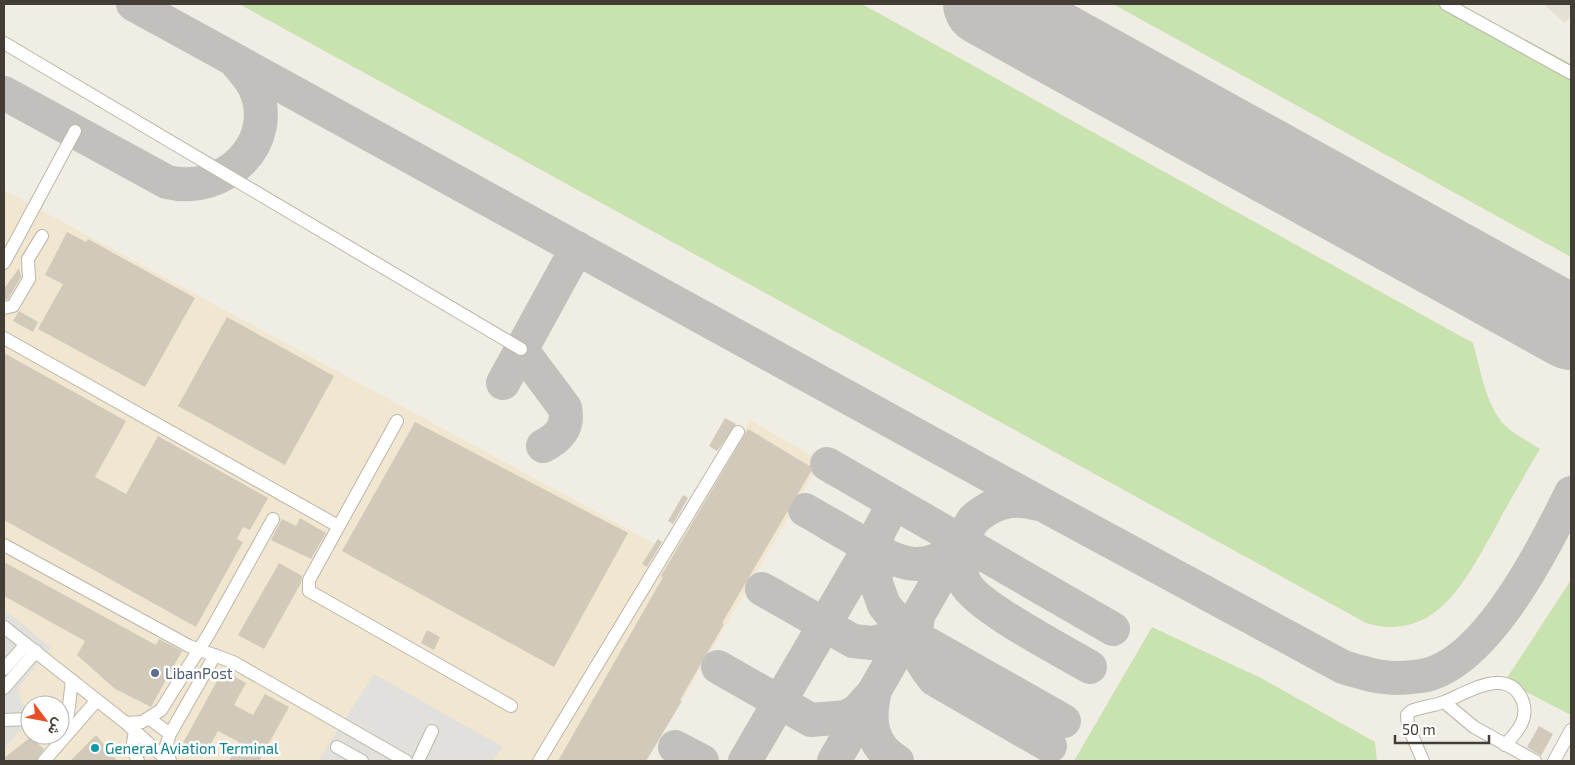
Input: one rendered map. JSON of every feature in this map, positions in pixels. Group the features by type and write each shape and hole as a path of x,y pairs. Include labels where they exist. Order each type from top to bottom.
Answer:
{"lane":[{"path":"1446,4 1571,73"},
{"path":"4,43 521,349"},
{"path":"4,263 75,131"},
{"path":"4,308 13,306 27,283 30,275 28,259 42,236"},
{"path":"4,338 338,526"},
{"path":"397,422 308,580 307,588 311,594 511,706"},
{"path":"539,761 738,432"},
{"path":"130,727 150,719 161,710 198,650 273,519"},
{"path":"4,545 198,650 242,667 406,761"},
{"path":"4,627 97,700 169,761"},
{"path":"4,669 31,648"},
{"path":"6,681 31,648"},
{"path":"169,761 166,746 170,734 215,655"},
{"path":"70,697 72,680"},
{"path":"1423,761 1408,726 1407,715 1410,711 1444,702 1495,682 1504,683 1520,695 1525,714 1522,724 1505,745"},
{"path":"44,761 97,700"},
{"path":"1444,702 1474,727 1535,761"},
{"path":"4,720 20,719"},
{"path":"150,719 170,734"},
{"path":"130,727 132,748 138,761"},
{"path":"1554,761 1571,730"},
{"path":"418,761 432,731"},
{"path":"39,761 51,745"},
{"path":"336,747 362,761"}],"shaded area":[{"path":"1543,4 1571,4 1571,14 1565,23"},
{"path":"4,190 670,552 750,420 821,461 647,761 4,761"},
{"path":"4,609 51,648 18,688 20,697 20,731 4,748"},
{"path":"374,674 503,747 492,761 318,761"}],"green space":[{"path":"239,4 862,4 1473,343 1485,390 1495,412 1510,430 1540,449 1471,570 1445,604 1429,616 1411,624 1390,627 1366,623"},
{"path":"1113,4 1460,4 1571,64 1571,257"},
{"path":"1571,580 1571,715 1505,681"},
{"path":"1152,627 1261,678 1375,742 1377,761 1074,761"}],"building":[{"path":"67,232 86,242 88,239 195,298 145,387 38,329 63,284 45,275"},
{"path":"19,268 21,277 8,299 4,300 4,289"},
{"path":"19,311 38,322 33,332 13,321"},
{"path":"227,317 334,376 285,465 178,406"},
{"path":"4,353 126,421 95,477 126,494 158,436 268,498 250,530 243,527 237,539 243,542 196,627 4,520"},
{"path":"725,418 736,424 717,451 709,446"},
{"path":"415,422 628,533 554,667 342,551"},
{"path":"748,429 813,468 722,623 724,624 680,700 682,701 646,761 558,761 663,577 661,576"},
{"path":"683,495 688,498 673,524 668,521"},
{"path":"300,518 326,533 311,559 271,540 282,519 296,526"},
{"path":"658,539 662,542 647,567 642,564"},
{"path":"4,562 156,645 159,639 182,651 151,707 115,689 77,655 85,641 4,596"},
{"path":"279,563 302,576 301,583 264,649 238,635"},
{"path":"427,630 440,637 434,650 421,643"},
{"path":"223,670 246,683 234,705 253,715 265,694 289,707 259,761 229,761 239,742 218,731 205,754 183,743"},
{"path":"1539,726 1553,734 1541,756 1527,747"},
{"name":"General Aviation Terminal","path":"96,735 117,761 70,761"},
{"path":"21,745 40,745 44,749 36,761 4,761 4,758"}],"taxiway":[{"path":"133,4 1047,507 1343,667 1381,677 1421,676 1445,667 1468,651 1490,628 1529,572 1571,493"},
{"path":"4,93 167,182 188,184 208,181 226,173 242,161 253,145 260,127 260,107 254,86 235,61"},
{"path":"503,383 577,248"},
{"path":"1483,279 1558,326 1571,340"},
{"path":"521,349 565,408 566,421 562,431 543,446"},
{"path":"827,464 1113,629"},
{"path":"834,761 973,520 995,505 1011,501 1038,504"},
{"path":"894,503 879,531 875,550 876,583 884,605 905,631 1064,721"},
{"path":"805,510 886,555 898,561 911,564 923,564 936,560 948,553 961,541 961,573 965,583 973,593 1003,616 1090,667"},
{"path":"745,761 875,538"},
{"path":"762,589 853,641 872,643 891,639 905,631 918,616 917,650 923,664 934,679 1050,746"},
{"path":"718,667 811,720 846,717 857,711 875,691 872,712 873,730 881,747 897,761"},
{"path":"675,747 702,761"}],"runway":[{"path":"985,4 1571,328"}],"place":[{"name":"LibanPost","path":"155,673"},
{"name":"General Aviation Terminal","path":"95,748"}]}
